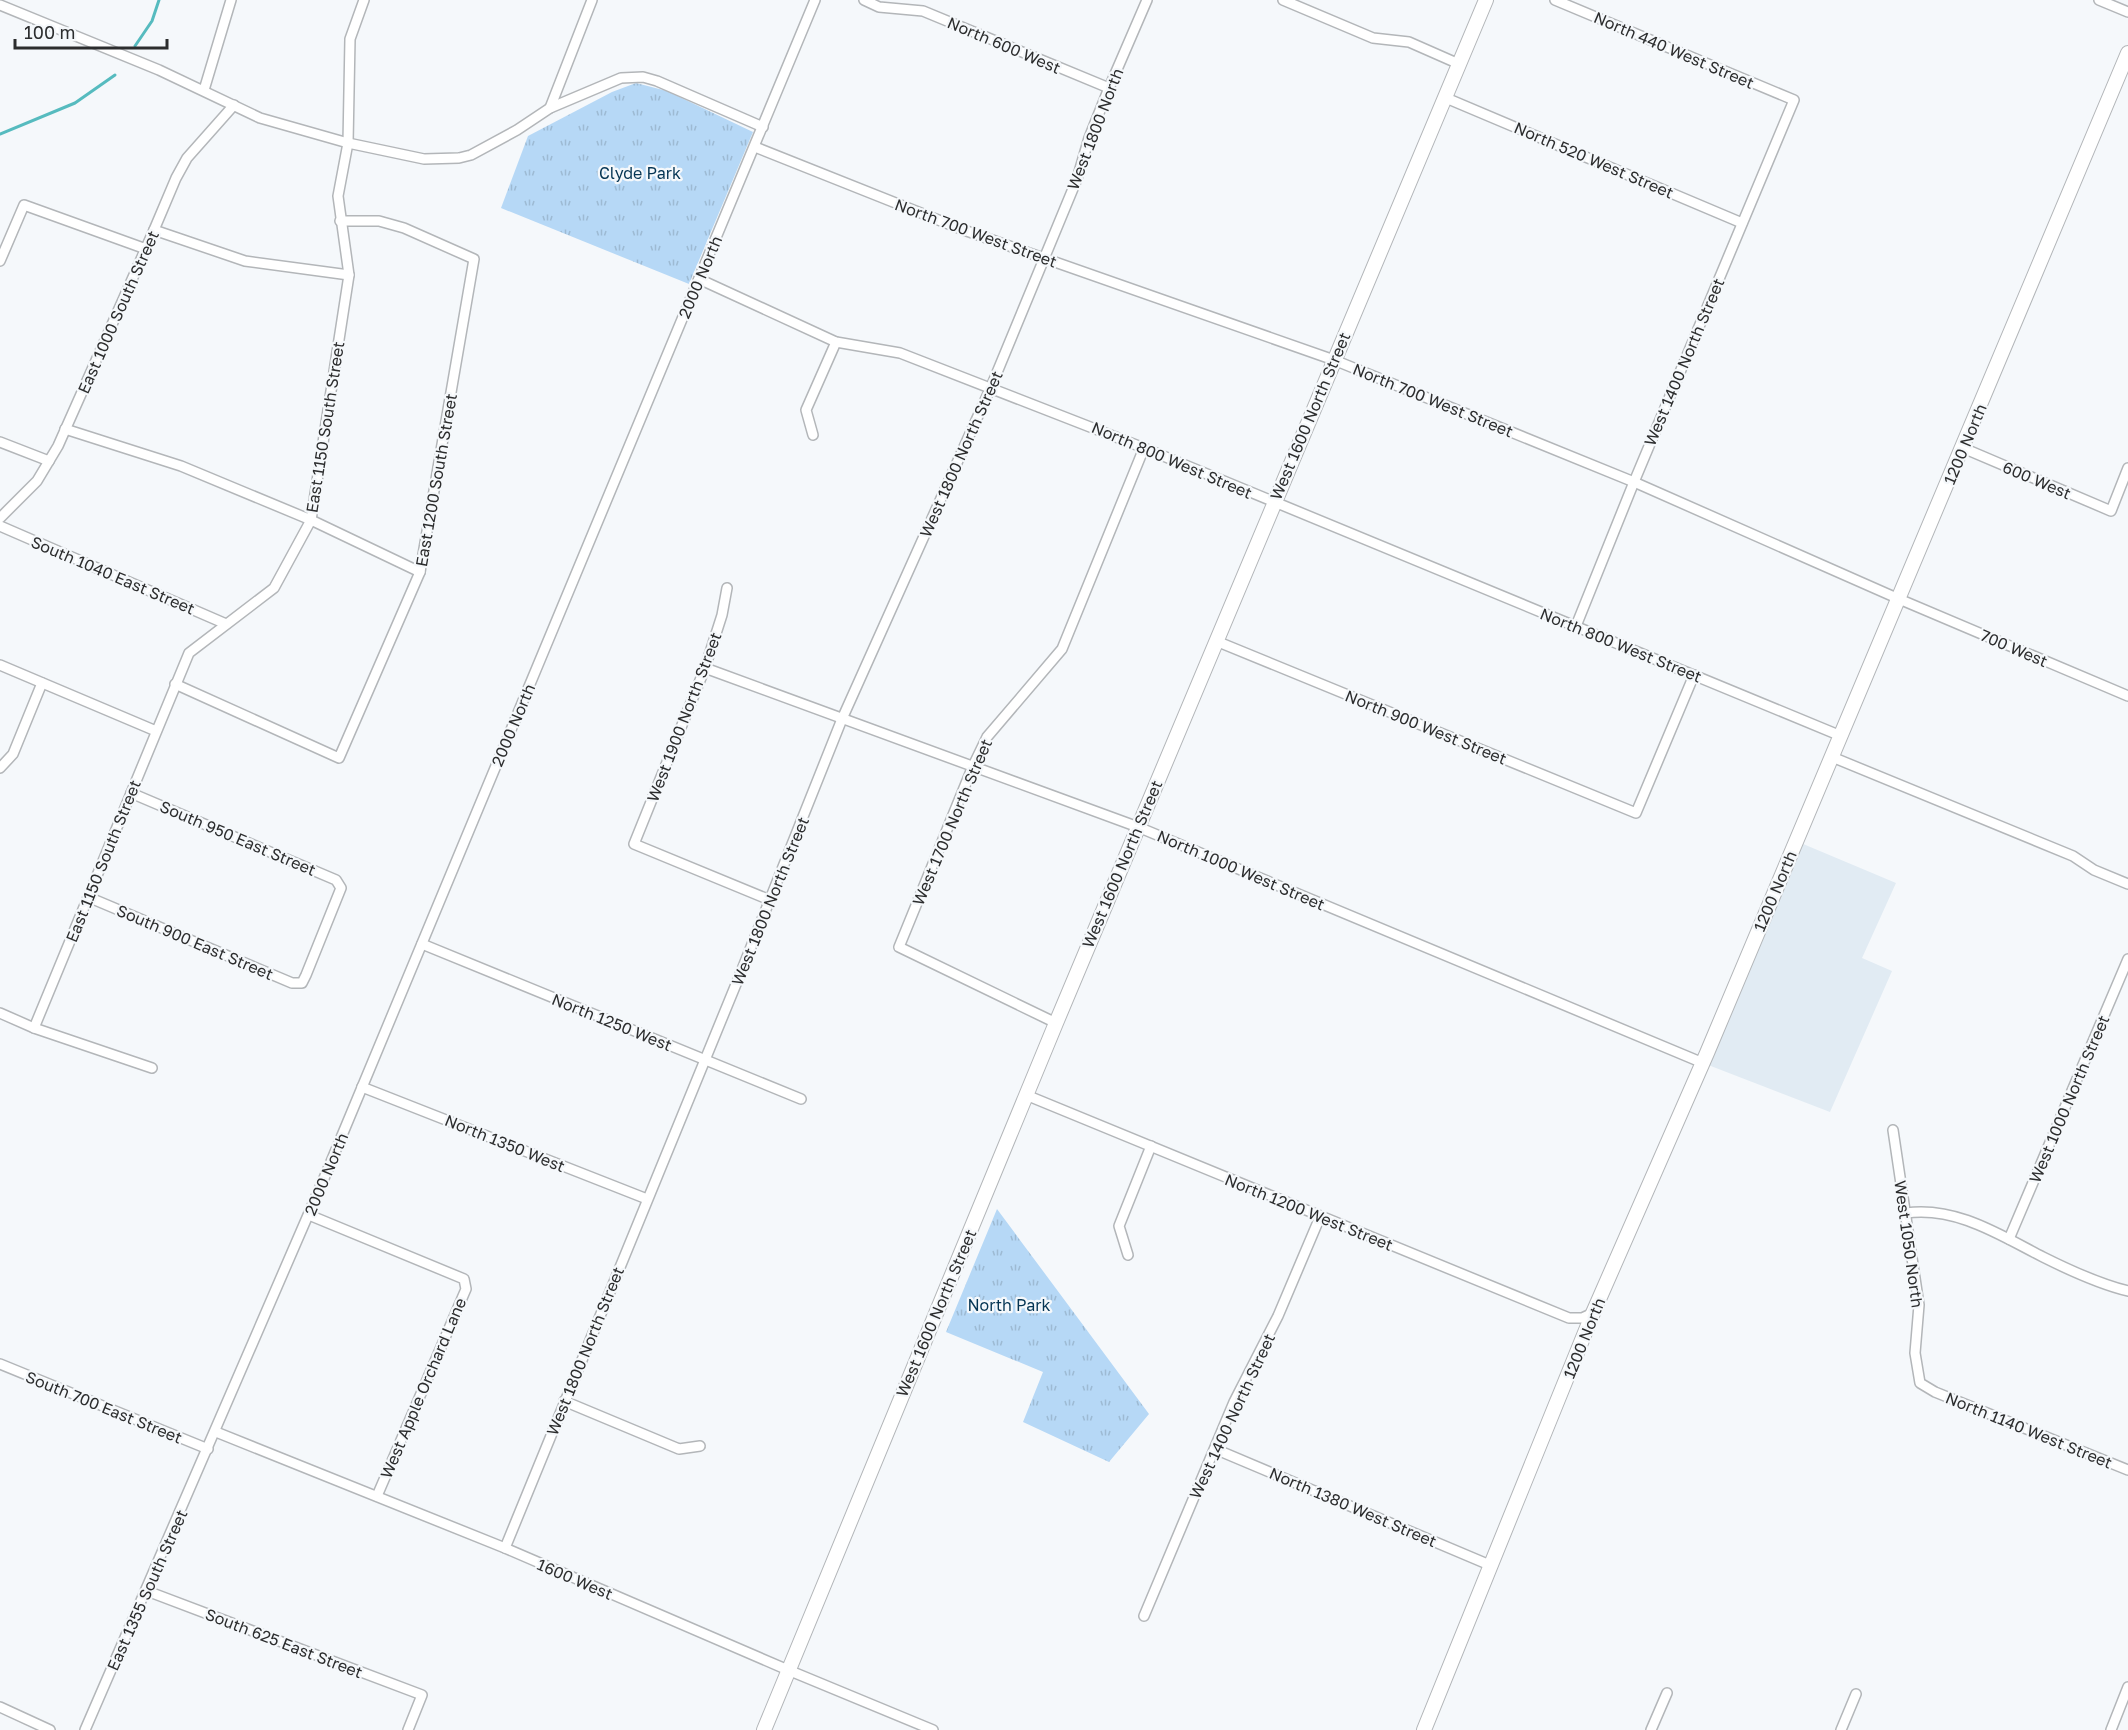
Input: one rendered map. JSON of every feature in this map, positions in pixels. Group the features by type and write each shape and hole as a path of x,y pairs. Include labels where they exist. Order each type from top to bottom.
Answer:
{"street":[{"path":"204,90 231,0"},
{"name":"East 1150 South Street","path":"34,1028 189,653 274,588 311,520 349,275 338,196 348,143 351,39 364,0"},
{"path":"550,108 592,0"},
{"name":"2000 North","path":"207,1449 309,1215 815,0"},
{"name":"North 600 West","path":"864,0 879,7 923,10 1109,88"},
{"name":"West 1800 North","path":"1045,258 1077,178 1089,138 1147,0"},
{"path":"1283,0 1372,38 1409,42 1459,64"},
{"name":"West 1600 North Street","path":"764,1730 1056,1023 1486,0"},
{"name":"North 440 West Street","path":"1555,0 1794,100"},
{"path":"2099,0 2128,12"},
{"path":"0,5 159,70 260,118 348,143 424,159 459,158 486,148 550,108 621,78 643,77 663,83 763,127"},
{"name":"1200 North","path":"1424,1730 1593,1313 1703,1063 2128,53"},
{"name":"North 520 West Street","path":"1446,98 1742,223"},
{"name":"West 1400 North Street","path":"1576,626 1794,100"},
{"name":"East 1000 South Street","path":"0,518 37,481 49,461 187,158 234,105"},
{"name":"North 700 West Street","path":"755,147 961,229 1334,360 1634,482 1899,599"},
{"path":"0,261 24,205 146,249"},
{"name":"East 1200 South Street","path":"175,684 339,758 420,572 474,259 404,228 379,221 340,221"},
{"path":"154,230 245,261 349,275"},
{"name":"West 1800 North Street","path":"505,1548 842,718 991,387 1045,258"},
{"name":"North 800 West Street","path":"699,279 836,342 900,353 1144,448 1841,736"},
{"path":"813,435 806,410 836,342"},
{"path":"65,429 181,466 311,520 420,572"},
{"path":"0,442 49,461"},
{"name":"West 1700 North Street","path":"1056,1023 899,947 987,737 1062,649 1144,448"},
{"name":"600 West","path":"1962,448 2111,511 2128,468"},
{"name":"South 1040 East Street","path":"0,526 226,624"},
{"name":"West 1900 North Street","path":"727,588 722,615 705,668 634,844 770,900"},
{"name":"700 West","path":"1899,599 2128,696"},
{"name":"North 900 West Street","path":"1216,641 1636,813 1694,675"},
{"path":"0,665 156,731"},
{"name":"North 1000 West Street","path":"705,668 1138,827 1703,1063"},
{"path":"0,768 13,754 42,683"},
{"path":"1832,757 2073,856 2094,870 2128,884"},
{"name":"South 950 East Street","path":"131,793 336,880 341,888 302,983"},
{"name":"South 900 East Street","path":"88,897 292,983 302,983"},
{"name":"North 1250 West","path":"422,944 801,1099"},
{"name":"West 1000 North Street","path":"2009,1239 2128,959"},
{"path":"0,1013 34,1028 152,1068"},
{"name":"North 1350 West","path":"362,1087 647,1199"},
{"name":"North 1200 West Street","path":"1026,1095 1569,1318 1582,1318 1593,1313"},
{"name":"West 1050 North","path":"1893,1130 1919,1305 1915,1353 1920,1383 1930,1389"},
{"path":"1128,1255 1119,1226 1151,1146"},
{"path":"1906,1213 1920,1211 1967,1219 2044,1258 2128,1291"},
{"name":"West Apple Orchard Lane","path":"309,1215 464,1279 466,1289 377,1496"},
{"name":"West 1400 North Street","path":"1144,1616 1234,1402 1278,1316 1320,1217"},
{"name":"South 700 East Street","path":"0,1364 207,1449"},
{"name":"North 1140 West Street","path":"1930,1389 2128,1470"},
{"path":"564,1401 679,1449 700,1446"},
{"name":"1600 West","path":"216,1432 505,1548 933,1730"},
{"name":"East 1355 South Street","path":"85,1730 207,1449"},
{"name":"North 1380 West Street","path":"1215,1449 1492,1566"},
{"name":"South 625 East Street","path":"147,1591 422,1695 408,1730"},
{"path":"2111,1730 2128,1687"},
{"path":"1651,1730 1667,1693"},
{"path":"1840,1730 1856,1694"},
{"path":"0,1707 50,1730"}],"shaded area":[{"path":"1796,841 1896,883 1862,958 1892,971 1830,1112 1703,1063"}],"green space":[{"name":"Clyde Park","path":"636,83 667,91 753,132 689,284 501,208 528,136 612,92"},
{"name":"North Park","path":"997,1209 1149,1414 1109,1462 1023,1422 1043,1372 946,1332"}],"waterway":[{"path":"135,46 152,21 159,0"},
{"path":"0,134 75,103 115,75"}]}
